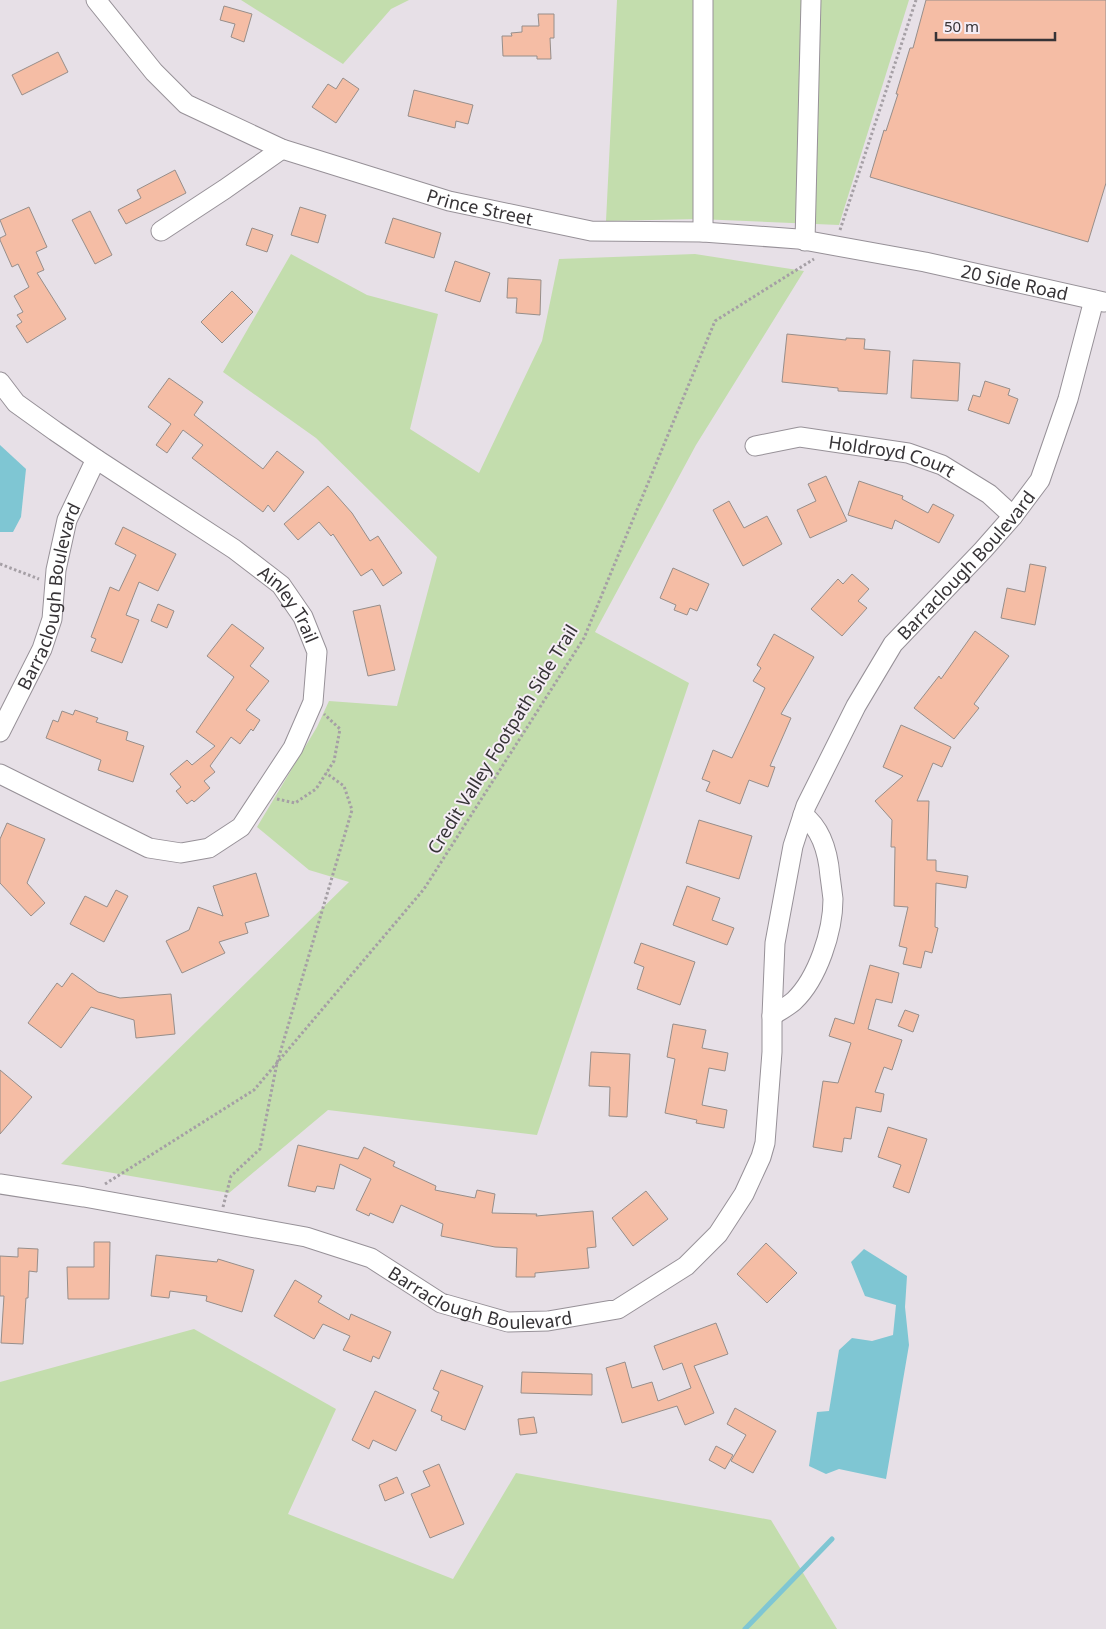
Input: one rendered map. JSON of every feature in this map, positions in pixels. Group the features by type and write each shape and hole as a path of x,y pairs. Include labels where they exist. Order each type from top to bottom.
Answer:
{"street":[{"name":"Prince Street","path":"96,0 154,72 186,104 282,149 449,201 591,231 703,232 804,241 925,262"},
{"path":"703,0 703,232"},
{"path":"804,241 811,0"},
{"path":"161,231 282,149"},
{"name":"20 Side Road","path":"925,262 1100,301"},
{"name":"Barraclough Boulevard","path":"0,1184 84,1197 306,1238 371,1258 441,1303 508,1322 548,1321 618,1309 686,1266 718,1234 744,1194 761,1157 765,1143 772,1052 775,943 793,846 806,806 856,706 893,644 983,550 1013,516 1040,480 1100,301"},
{"name":"Ainley Trail","path":"0,382 16,403 96,459 234,549 281,585 303,617 316,652 312,705 293,748 241,827 209,848 181,853 149,848 0,774"},
{"name":"Holdroyd Court","path":"756,446 800,437 908,453 942,464 989,494 1013,516"},
{"name":"Barraclough Boulevard","path":"0,732 42,649 52,619 56,570 66,520 96,459"},
{"path":"772,1016 795,1000 809,981 823,954 833,900 829,860 820,835 812,822 803,815"}],"path":[{"path":"835,246 916,0"},
{"name":"Credit Valley Footpath Side Trail","path":"84,1197 254,1090 424,890 584,638 715,321 835,246"},
{"path":"0,564 55,585"},
{"path":"262,796 295,803 316,788 334,761 340,729 330,718 312,705"},
{"path":"218,1222 231,1176 260,1149 277,1063 352,810 344,786 326,774"}],"green space":[{"path":"241,0 409,0 391,9 343,64"},
{"path":"617,0 909,0 839,225 698,219 606,221"},
{"path":"291,254 367,295 438,314 410,429 479,473 542,341 559,259 695,254 804,271 696,445 595,632 689,683 537,1135 328,1110 229,1193 61,1164 349,882 309,870 257,827 317,727 329,701 397,706 437,557 316,438 223,372"},
{"path":"194,1329 336,1409 288,1514 453,1579 516,1473 771,1520 837,1629 0,1629 0,1382"}],"water":[{"path":"0,445 26,469 21,517 13,532 0,532"},
{"path":"864,1249 907,1276 905,1307 909,1345 886,1479 839,1469 826,1474 809,1466 817,1412 829,1411 839,1350 852,1338 872,1341 893,1335 896,1305 865,1296 851,1262"}],"building":[{"path":"926,0 1106,0 1106,183 1088,242 870,177 884,130 886,131 898,94 896,94 910,48 913,48"},
{"path":"224,6 252,14 244,42 231,37 235,24 220,20"},
{"path":"538,14 554,14 554,38 550,38 551,59 537,59 537,56 503,56 502,36 512,36 511,33 522,32 522,26 539,26"},
{"path":"58,52 68,72 22,95 12,75"},
{"path":"343,78 359,89 336,123 312,107 328,84 336,89"},
{"path":"414,90 473,105 468,124 456,121 455,128 408,116"},
{"path":"175,170 186,193 126,224 118,210 141,198 137,190"},
{"path":"29,207 47,247 36,252 44,270 37,273 66,319 27,343 16,326 22,322 17,315 23,312 14,296 29,287 18,264 12,267 0,240 0,238 6,235 0,220"},
{"path":"300,207 326,215 318,243 291,235"},
{"path":"90,211 112,255 95,264 72,220"},
{"path":"393,218 441,233 434,258 385,243"},
{"path":"252,228 273,235 267,252 246,245"},
{"path":"455,261 490,273 480,302 445,291"},
{"path":"508,278 541,280 540,315 516,313 517,298 507,298"},
{"path":"232,291 253,312 222,343 201,322"},
{"path":"787,334 846,340 846,338 865,339 864,349 890,351 887,394 838,391 838,388 782,382"},
{"path":"913,360 960,363 958,401 911,398"},
{"path":"169,378 203,402 194,415 263,469 277,451 304,472 274,512 268,505 263,512 192,458 203,445 183,430 167,453 156,445 171,424 148,407"},
{"path":"985,381 1010,389 1008,395 1018,399 1009,424 968,410 973,395 980,397"},
{"path":"826,476 847,521 810,538 797,510 816,501 808,484"},
{"path":"859,481 903,496 902,499 928,513 933,504 954,515 939,543 895,520 892,529 848,515"},
{"path":"328,486 352,513 370,541 378,536 402,573 383,586 372,569 361,576 333,534 331,536 319,522 298,540 284,524"},
{"path":"729,501 744,528 767,516 782,544 743,566 713,510"},
{"path":"123,527 176,554 158,591 139,582 126,615 139,620 122,663 91,651 96,639 91,637 110,587 119,591 136,555 115,544"},
{"path":"1030,564 1046,567 1035,625 1001,618 1007,588 1025,592"},
{"path":"673,568 709,584 697,611 690,608 687,615 674,610 676,605 660,598"},
{"path":"852,574 869,589 858,601 867,608 842,636 811,609 838,579 843,584"},
{"path":"158,604 174,611 167,628 151,621"},
{"path":"380,605 395,670 368,676 353,611"},
{"path":"232,624 264,648 250,666 269,681 246,710 260,720 253,731 251,729 240,744 231,737 210,766 215,772 204,781 210,788 194,802 192,800 187,804 176,791 181,787 170,774 187,760 192,765 215,746 196,732 234,677 207,656"},
{"path":"975,631 1009,656 974,704 979,708 954,739 914,708 939,676 941,679"},
{"path":"774,634 814,657 781,714 791,718 770,766 775,767 768,787 749,780 740,804 706,791 710,782 702,779 713,750 732,758 765,688 753,681 761,668 757,665"},
{"path":"75,710 98,718 96,722 128,732 126,740 144,746 133,782 98,770 101,760 46,738 53,720 58,722 62,711 73,715"},
{"path":"901,725 951,747 942,767 933,763 917,801 929,801 927,860 936,860 936,871 968,876 966,888 936,883 935,927 938,928 932,953 925,951 921,968 903,964 907,948 899,946 908,907 894,906 895,847 891,847 892,820 875,801 903,776 883,767"},
{"path":"699,820 752,836 739,879 686,863"},
{"path":"7,823 45,839 27,883 45,903 31,916 0,883 0,839"},
{"path":"256,873 269,916 245,923 248,933 219,942 225,953 182,973 166,941 189,930 198,907 223,916 213,886"},
{"path":"687,886 720,898 712,920 734,928 727,945 673,925"},
{"path":"116,890 128,896 104,942 70,924 85,896 107,907"},
{"path":"641,943 695,962 680,1005 637,989 644,967 634,963"},
{"path":"870,965 899,973 892,1003 876,999 868,1029 902,1040 892,1070 884,1067 875,1092 884,1094 881,1112 856,1107 851,1139 844,1138 842,1152 813,1147 823,1081 838,1083 851,1043 829,1036 835,1018 854,1024"},
{"path":"72,973 98,992 120,998 171,994 175,1034 136,1038 134,1020 91,1007 61,1048 28,1023 57,983 62,987"},
{"path":"905,1010 919,1015 913,1032 898,1026"},
{"path":"673,1024 706,1030 702,1048 728,1053 725,1071 709,1068 702,1105 727,1110 724,1128 696,1123 697,1120 665,1113 675,1059 667,1057"},
{"path":"591,1052 630,1054 627,1117 609,1116 610,1087 589,1086"},
{"path":"0,1070 32,1097 0,1134"},
{"path":"888,1127 927,1139 909,1193 893,1187 901,1165 878,1157"},
{"path":"298,1145 358,1159 364,1147 395,1162 393,1166 436,1186 435,1190 475,1198 477,1190 495,1194 492,1213 537,1214 536,1216 593,1211 596,1247 587,1248 589,1268 535,1273 535,1277 516,1277 517,1248 495,1247 441,1236 443,1224 401,1205 393,1223 370,1213 369,1216 356,1210 371,1179 340,1164 334,1189 317,1186 315,1192 288,1186"},
{"path":"646,1191 668,1219 633,1246 612,1218"},
{"path":"94,1242 110,1242 109,1299 68,1299 67,1267 94,1267"},
{"path":"766,1243 797,1273 767,1303 737,1274"},
{"path":"18,1248 38,1249 37,1272 29,1271 23,1344 1,1343 4,1296 0,1296 0,1256 18,1257"},
{"path":"156,1255 217,1262 218,1259 254,1270 242,1312 206,1301 207,1296 170,1291 169,1298 151,1296"},
{"path":"295,1280 322,1296 318,1302 349,1320 351,1314 391,1332 379,1359 373,1356 371,1362 343,1350 350,1336 323,1324 314,1339 274,1316"},
{"path":"716,1323 728,1354 694,1366 714,1413 685,1425 677,1406 622,1423 606,1368 625,1362 632,1388 652,1382 658,1401 691,1388 682,1363 663,1370 654,1346"},
{"path":"441,1370 483,1386 465,1430 441,1420 442,1416 431,1411 439,1392 433,1389"},
{"path":"522,1372 592,1374 592,1395 521,1393"},
{"path":"375,1391 416,1410 396,1451 373,1440 369,1449 352,1440"},
{"path":"735,1408 776,1431 753,1473 731,1461 746,1435 727,1424"},
{"path":"534,1417 537,1433 520,1435 518,1419"},
{"path":"716,1446 733,1455 725,1469 709,1460"},
{"path":"439,1464 464,1524 430,1538 411,1494 430,1486 423,1471"},
{"path":"397,1477 404,1493 385,1501 379,1485"}],"waterway":[{"path":"745,1629 832,1539"}]}
